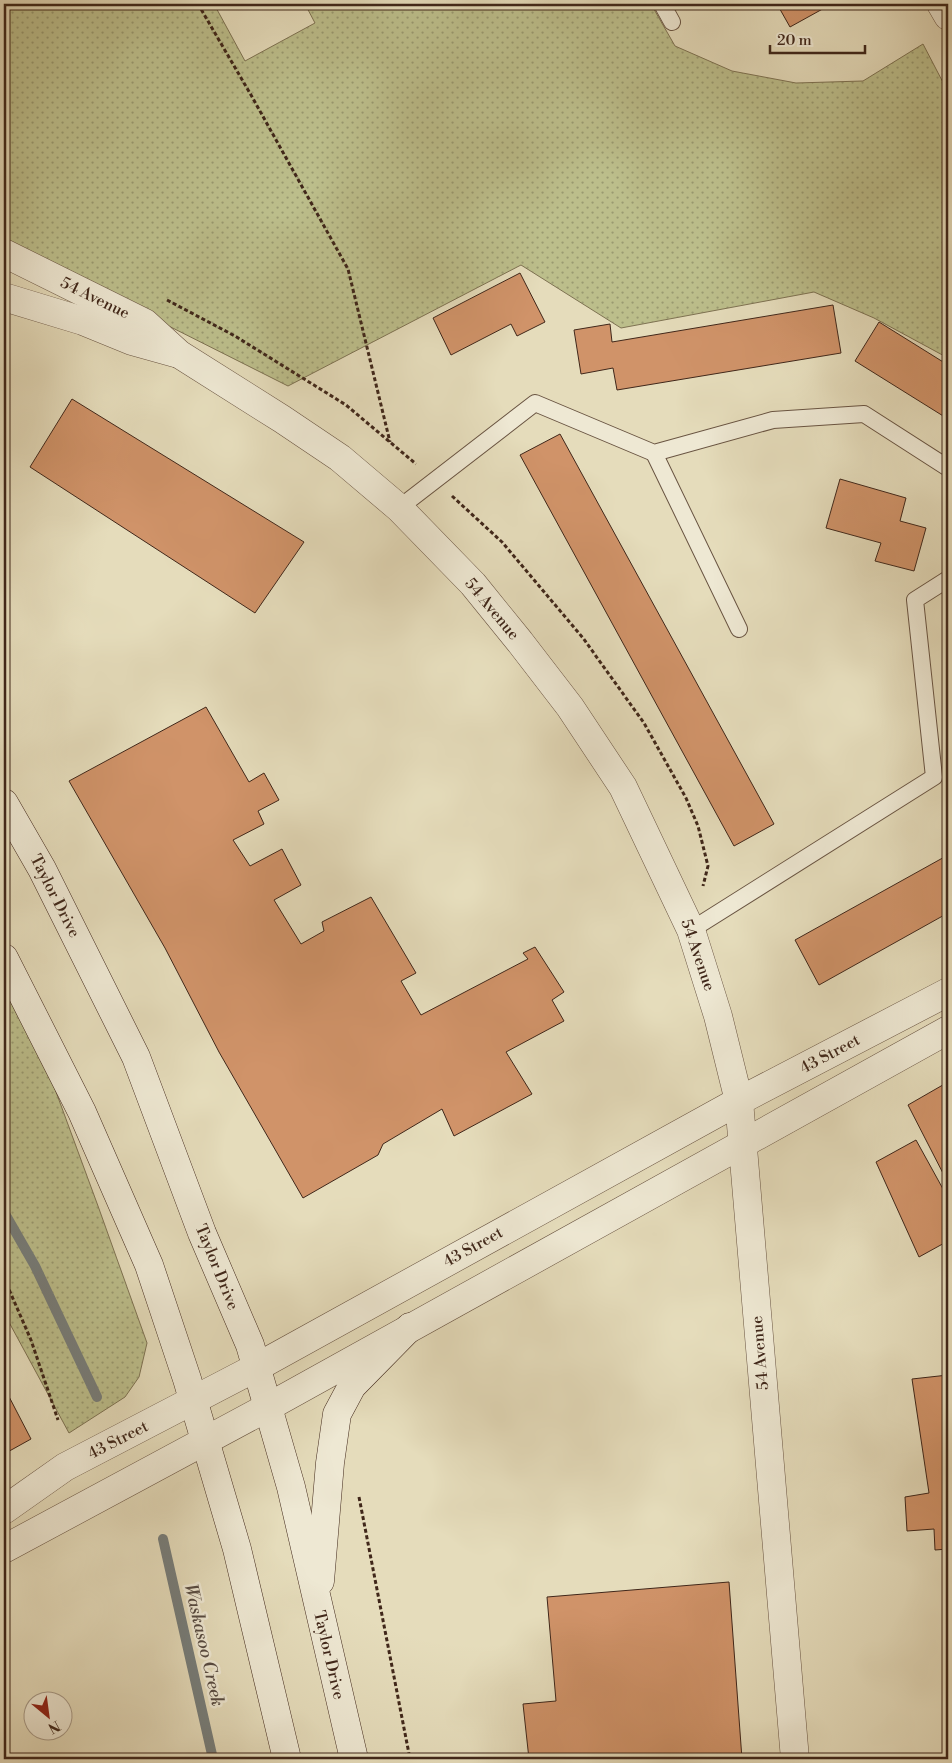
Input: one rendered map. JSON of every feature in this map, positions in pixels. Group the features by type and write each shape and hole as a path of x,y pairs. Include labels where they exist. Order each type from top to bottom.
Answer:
{"street":[{"path":"941,4 948,16"},
{"name":"54 Avenue","path":"4,253 145,323 179,354 340,458 400,508 472,584 520,642 585,728 622,787 691,930 718,1016 739,1101 795,1759"},
{"name":"54 Avenue","path":"4,297 83,321 132,341 179,354"},
{"name":"Taylor Drive","path":"4,802 42,870 136,1057 202,1233 250,1345 291,1487 354,1759"},
{"path":"4,958 82,1112 149,1265 193,1401 237,1549 287,1759"},
{"name":"43 Street","path":"4,1510 65,1468 193,1401 739,1101 948,992"},
{"path":"4,1550 268,1407 948,1030"},
{"path":"318,1604 330,1463 337,1414 352,1386 410,1327"}],"lane":[{"path":"662,4 672,22"},
{"path":"400,508 536,403 654,453 773,420 864,414 948,468"},
{"path":"654,453 739,629"},
{"path":"691,930 934,776 915,600 948,580"}],"path":[{"path":"198,4 348,269 390,443"},
{"path":"644,723 686,798 705,848 708,866 701,899 691,930"},
{"path":"4,1278 31,1340 58,1420"},
{"path":"358,1492 410,1759"}],"green space":[{"path":"4,4 214,4 245,61 315,23 305,4 651,4 675,46 732,71 796,83 863,81 923,44 948,92 948,358 874,318 814,292 621,328 521,265 288,386 113,298 4,252"},
{"path":"4,978 52,1081 147,1343 139,1377 125,1397 69,1433 4,1313"}],"building":[{"path":"777,4 827,4 828,6 790,27"},
{"path":"520,273 545,322 517,336 511,324 451,355 433,318"},
{"path":"833,305 841,353 617,390 613,368 581,374 574,330 610,324 612,342"},
{"path":"879,322 948,365 948,419 855,361"},
{"path":"72,399 304,542 255,613 30,467"},
{"path":"560,434 774,824 734,846 520,455"},
{"path":"840,479 906,498 900,521 926,528 914,571 875,561 881,543 826,528"},
{"path":"206,707 249,782 264,773 279,800 258,811 264,824 233,840 250,866 282,849 301,885 274,900 301,944 324,931 322,922 371,897 416,973 401,981 421,1015 528,959 523,953 535,947 564,992 552,1000 564,1021 506,1052 532,1094 454,1136 442,1109 383,1144 378,1155 303,1198 219,1052 165,948 69,781"},
{"path":"948,855 948,913 819,985 795,940"},
{"path":"948,1082 948,1183 908,1105"},
{"path":"916,1140 948,1198 948,1241 919,1257 876,1162"},
{"path":"948,1375 948,1549 935,1550 934,1529 907,1531 905,1497 929,1493 912,1379"},
{"path":"4,1387 31,1439 4,1454"},
{"path":"729,1582 742,1759 529,1759 523,1704 556,1701 547,1597"}],"waterway":[{"name":"Waskasoo Creek","path":"4,1212 35,1266 97,1397"},
{"name":"Waskasoo Creek","path":"163,1539 213,1759"}]}
